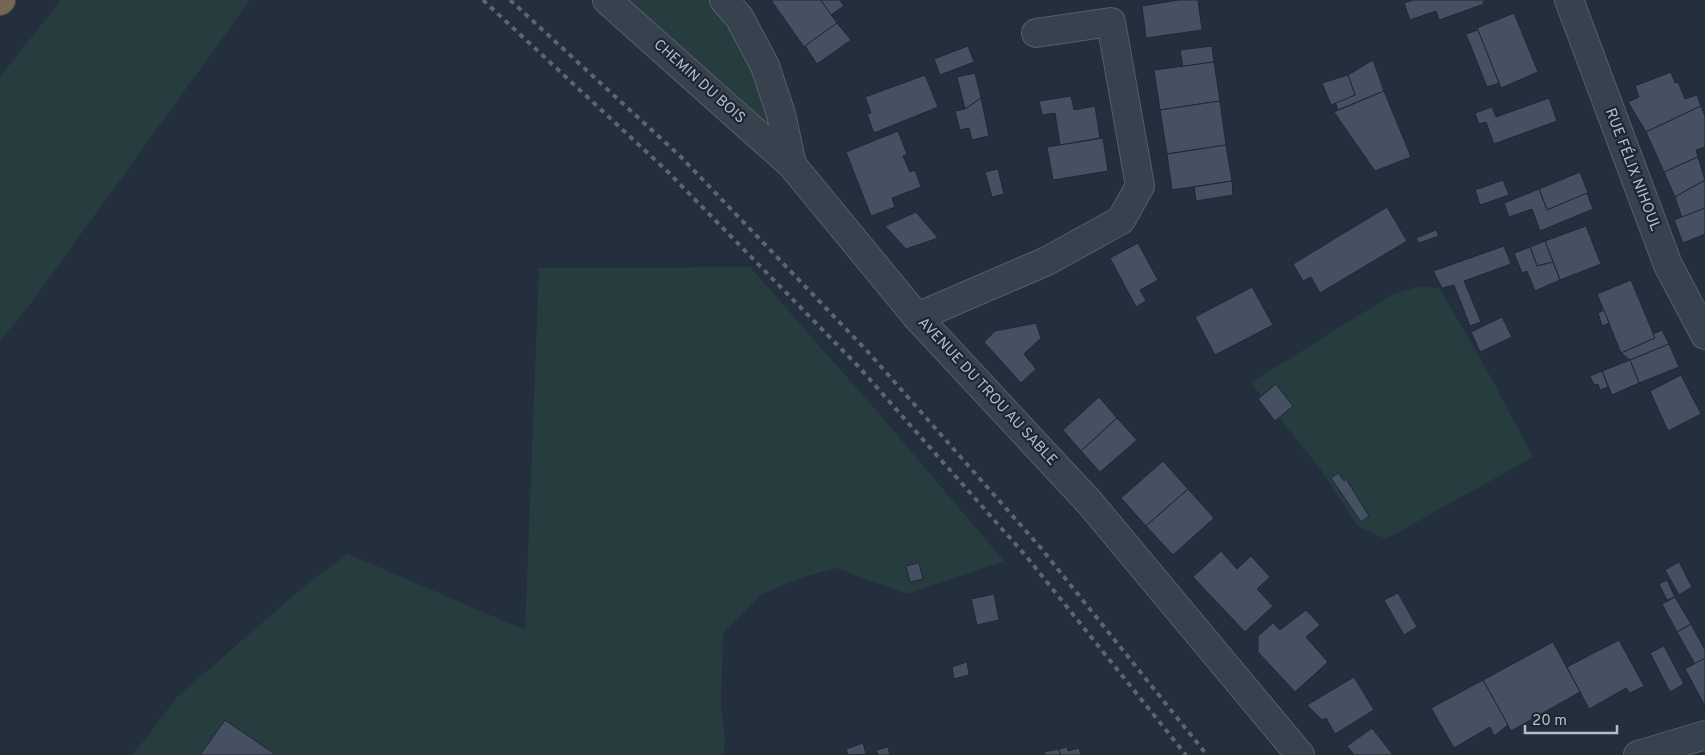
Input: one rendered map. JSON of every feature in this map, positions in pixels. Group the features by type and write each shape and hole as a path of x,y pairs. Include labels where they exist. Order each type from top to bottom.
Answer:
{"street":[{"name":"CHEMIN DU BOIS","path":"607,0 792,165"},
{"name":"AVENUE DU TROU AU SABLE","path":"724,0 738,17 765,66 781,114 792,165 917,317 1090,503 1300,755"},
{"name":"RUE FÉLIX NIHOUL","path":"1569,0 1668,265 1705,335"},
{"path":"917,317 1047,261 1121,220 1140,186 1111,22 1036,33"},
{"path":"1638,755 1705,735"}],"green space":[{"path":"61,0 250,0 31,303 0,341 0,77"},
{"path":"607,0 724,0 792,165"},
{"path":"750,267 875,409 1004,561 907,594 836,568 803,577 762,594 723,633 721,705 725,744 723,755 133,755 177,697 307,584 348,554 525,630 539,268"},
{"path":"1421,286 1440,289 1489,374 1533,457 1386,539 1359,527 1319,467 1251,383 1393,294"}],"building":[{"path":"771,0 821,0 837,23 804,47"},
{"path":"821,0 840,0 844,6 831,15"},
{"path":"1179,0 1198,0 1202,30 1146,38 1142,6"},
{"path":"1413,0 1488,0 1483,2 1484,4 1439,20 1436,11 1410,20 1404,3"},
{"path":"1514,13 1538,72 1501,88 1477,28"},
{"path":"837,23 851,40 817,64 805,46"},
{"path":"1478,30 1499,83 1487,87 1466,34"},
{"path":"968,46 974,62 940,75 934,59"},
{"path":"1212,46 1214,62 1183,67 1180,50"},
{"path":"1373,60 1384,91 1338,110 1335,102 1355,95 1348,75"},
{"path":"1214,62 1220,101 1160,110 1154,70"},
{"path":"1671,72 1675,83 1678,82 1685,99 1697,95 1701,106 1646,132 1628,102 1639,97 1635,86"},
{"path":"975,73 981,98 965,109 957,77"},
{"path":"925,75 938,107 874,133 867,114 871,113 865,97"},
{"path":"1348,75 1355,95 1331,105 1322,83"},
{"path":"1384,91 1411,157 1375,171 1334,112"},
{"path":"1071,96 1074,110 1095,106 1100,138 1060,145 1055,113 1042,115 1039,101"},
{"path":"981,98 989,136 972,140 969,128 960,130 955,111 965,109"},
{"path":"1549,98 1557,121 1494,144 1486,122 1479,124 1475,113 1492,107 1496,117"},
{"path":"1220,101 1226,145 1167,154 1160,110"},
{"path":"1701,106 1705,116 1705,147 1696,150 1698,157 1664,172 1646,132"},
{"path":"898,131 907,154 903,156 910,172 915,170 921,187 892,198 895,207 871,216 846,152"},
{"path":"1103,138 1108,171 1053,180 1047,147"},
{"path":"1226,145 1232,181 1172,190 1167,154"},
{"path":"1698,157 1705,180 1675,197 1664,172"},
{"path":"998,169 1004,194 992,197 985,172"},
{"path":"1580,172 1588,193 1547,210 1539,189"},
{"path":"1503,180 1509,195 1480,205 1475,190"},
{"path":"1705,180 1705,208 1682,218 1675,197"},
{"path":"1232,181 1233,195 1196,201 1194,187"},
{"path":"1539,189 1547,210 1587,193 1593,209 1540,231 1532,209 1509,217 1504,203"},
{"path":"1387,207 1407,241 1320,293 1311,277 1303,281 1293,264"},
{"path":"1705,208 1705,234 1683,243 1674,220"},
{"path":"916,212 938,238 906,249 885,226"},
{"path":"1586,226 1601,264 1560,280 1545,241"},
{"path":"1436,230 1439,236 1419,243 1416,238"},
{"path":"1545,241 1553,262 1537,266 1530,247"},
{"path":"1138,243 1158,280 1140,290 1146,301 1136,307 1110,258"},
{"path":"1504,246 1511,264 1464,281 1481,322 1470,326 1454,285 1442,288 1433,271"},
{"path":"1530,247 1537,266 1553,262 1560,280 1535,291 1527,271 1522,273 1514,253"},
{"path":"1631,280 1655,338 1621,353 1597,294"},
{"path":"1252,287 1273,325 1215,355 1195,317"},
{"path":"1604,310 1609,323 1602,326 1598,313"},
{"path":"1502,317 1512,337 1480,352 1471,332"},
{"path":"1036,323 1041,338 1024,354 1036,369 1021,383 984,342 995,331"},
{"path":"1662,330 1669,344 1630,360 1621,353 1655,338 1653,334"},
{"path":"1669,344 1679,367 1639,383 1630,360"},
{"path":"1630,360 1639,383 1612,395 1602,371"},
{"path":"1602,371 1608,387 1600,390 1598,384 1594,385 1590,376"},
{"path":"1681,375 1701,414 1668,431 1650,391"},
{"path":"1276,384 1293,406 1275,421 1258,399"},
{"path":"1099,397 1117,418 1081,451 1063,430"},
{"path":"1117,418 1137,440 1100,472 1081,451"},
{"path":"1163,461 1188,489 1146,526 1121,498"},
{"path":"1338,473 1344,481 1346,479 1369,516 1361,522 1331,478"},
{"path":"1188,489 1214,518 1173,555 1146,526"},
{"path":"1221,551 1237,569 1251,556 1270,577 1257,589 1273,606 1245,632 1193,577"},
{"path":"1679,562 1692,587 1679,595 1665,570"},
{"path":"919,563 923,579 910,582 906,566"},
{"path":"1667,580 1675,597 1667,600 1659,584"},
{"path":"1398,593 1417,627 1404,635 1384,600"},
{"path":"994,594 999,620 977,625 971,599"},
{"path":"1675,597 1691,624 1677,632 1662,604"},
{"path":"1306,610 1320,625 1306,637 1328,662 1295,692 1258,652 1258,636 1273,623 1280,630"},
{"path":"1691,624 1705,650 1705,658 1695,664 1677,632"},
{"path":"1619,640 1644,686 1630,693 1626,688 1589,709 1567,667"},
{"path":"1553,642 1580,692 1511,731 1483,680"},
{"path":"1664,646 1684,684 1670,692 1650,653"},
{"path":"1705,658 1705,706 1685,669"},
{"path":"967,662 969,675 954,679 952,667"},
{"path":"1354,677 1374,710 1335,734 1326,718 1322,720 1307,705"},
{"path":"1483,680 1508,725 1494,736 1490,727 1454,748 1431,708"},
{"path":"225,720 276,755 200,755"},
{"path":"1372,728 1393,755 1354,755 1347,746"},
{"path":"863,743 866,754 848,755 846,749"},
{"path":"888,747 890,755 878,755 876,750"},
{"path":"1067,747 1068,751 1079,748 1081,755 1060,755 1059,749"},
{"path":"1059,749 1060,755 1045,755 1044,752"}],"railway":[{"path":"483,0 667,171 857,365 1026,556 1186,755"},
{"path":"510,0 680,156 869,353 1040,547 1207,755"}]}
